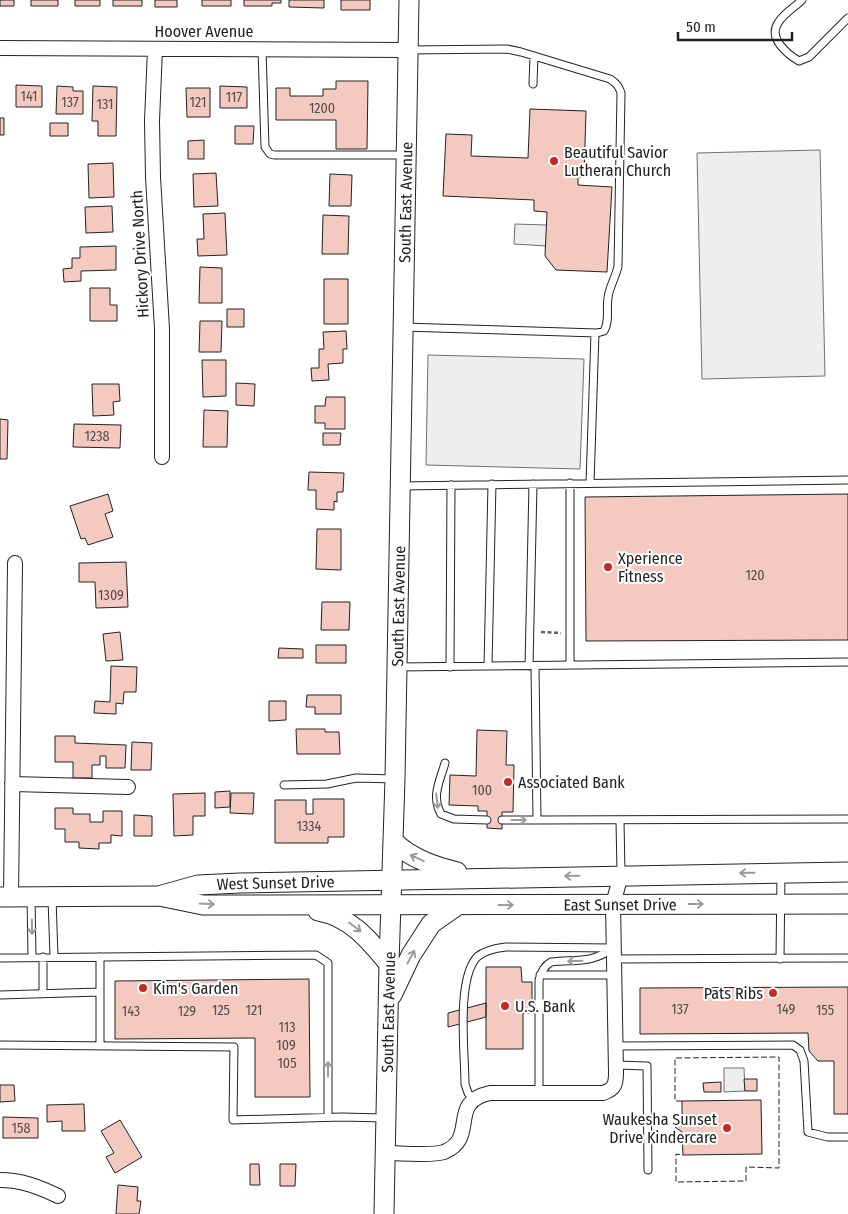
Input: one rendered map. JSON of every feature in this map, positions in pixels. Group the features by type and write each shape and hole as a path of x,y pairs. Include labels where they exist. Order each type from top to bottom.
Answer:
{"main road":[{"name":"South East Avenue","path":"384,1214 389,964 394,842 409,0"},
{"path":"394,842 404,852 436,867 478,878"},
{"name":"East Sunset Drive","path":"393,880 848,872"},
{"name":"West Sunset Drive","path":"159,896 198,885 393,880"},
{"name":"West Sunset Drive","path":"5,897 159,896 203,905 392,905"},
{"name":"East Sunset Drive","path":"392,905 848,904"},
{"path":"275,905 328,913 348,922 366,936 389,964"},
{"path":"389,1000 411,955 431,924 458,905"}],"street":[{"name":"Hoover Avenue","path":"0,48 408,50"},
{"name":"Hickory Drive North","path":"155,49 152,121 153,177 162,330 162,457"},
{"path":"5,897 12,784 15,563"},
{"path":"12,784 128,787"},
{"path":"386,1152 438,1153 450,1148 461,1139 466,1109 474,1099 490,1093 603,1093 616,1084 612,904 621,875"},
{"path":"0,1180 14,1180 32,1184 58,1196"}],"lane":[{"path":"802,0 778,23 775,33 778,42 791,56 799,61 810,57 848,18"},
{"path":"262,49 265,147 270,154 274,156 406,155"},
{"path":"403,327 595,333 604,331 607,327 608,298 618,266 620,88 610,79 507,49 408,50"},
{"path":"533,84 534,56"},
{"path":"590,483 595,333"},
{"path":"400,486 848,480"},
{"path":"570,483 570,665"},
{"path":"488,666 492,484"},
{"path":"534,484 530,632 537,820"},
{"path":"450,667 451,485"},
{"path":"397,667 848,662"},
{"path":"445,763 436,788 436,803 441,814 454,819 487,820"},
{"path":"284,785 326,784 356,778 395,779"},
{"path":"502,820 848,819"},
{"path":"620,820 621,875"},
{"path":"780,959 781,873"},
{"path":"31,897 32,957"},
{"path":"52,897 54,957"},
{"path":"474,1099 465,1084 464,999 469,971 478,956 494,948 780,959 848,958"},
{"path":"539,1093 540,975 551,962 590,960 606,953 614,954"},
{"path":"0,958 316,955 328,963 328,1118"},
{"path":"43,957 43,993"},
{"path":"100,957 100,1046"},
{"path":"540,975 614,975"},
{"path":"0,995 100,992"},
{"path":"0,1045 234,1047 233,1120 387,1118"},
{"path":"616,1046 793,1045 800,1050 804,1061 808,1132 827,1137 848,1137"},
{"path":"616,1064 647,1066 648,1170"}],"path":[{"path":"530,632 570,633"}],"shaded area":[{"path":"820,150 825,376 702,379 697,153"},
{"path":"515,224 547,225 546,246 514,244"},
{"path":"428,355 584,359 580,469 426,465"},
{"path":"724,1068 744,1068 745,1091 724,1092"}],"building":[{"path":"0,0 14,0 14,6 0,6"},
{"path":"31,0 58,0 58,6 31,6"},
{"path":"75,0 100,0 100,6 75,6"},
{"path":"113,0 142,0 142,6 113,6"},
{"path":"155,0 177,0 177,7 155,7"},
{"path":"202,0 231,0 231,6 202,6"},
{"path":"244,0 281,0 281,3 272,3 272,6 244,6"},
{"path":"289,0 324,0 324,8 289,7"},
{"path":"341,0 370,0 370,10 341,10"},
{"path":"336,81 368,81 367,149 336,149 336,120 276,120 276,88 290,88 290,96 323,96 323,89 336,89"},
{"path":"16,85 42,86 42,107 16,107"},
{"path":"57,86 73,87 73,91 83,91 83,114 56,114"},
{"path":"93,86 117,87 116,136 98,136 98,121 92,121"},
{"path":"220,86 247,87 247,108 220,108"},
{"path":"186,88 210,88 210,117 187,117"},
{"path":"530,109 586,111 584,177 578,177 578,185 612,187 607,272 556,270 545,256 547,212 534,211 534,200 443,196 446,134 472,135 471,156 528,158"},
{"path":"0,118 4,118 4,135 0,135"},
{"path":"50,123 68,123 68,136 50,136"},
{"path":"235,126 254,126 253,144 235,144"},
{"path":"204,140 204,159 188,159 188,141"},
{"path":"113,163 114,197 89,198 88,164"},
{"path":"216,173 218,206 194,207 193,174"},
{"path":"330,174 352,175 351,206 329,206"},
{"path":"112,206 113,232 86,233 85,207"},
{"path":"225,213 227,255 198,256 197,239 204,239 203,214"},
{"path":"323,215 349,216 348,254 322,254"},
{"path":"116,246 116,270 81,271 81,281 64,282 63,269 72,268 72,258 80,258 80,247"},
{"path":"200,267 222,268 222,303 199,303"},
{"path":"324,279 348,279 348,324 324,324"},
{"path":"90,288 110,288 110,305 117,305 117,321 90,321"},
{"path":"227,309 244,309 244,327 227,327"},
{"path":"200,321 222,321 221,352 199,352"},
{"path":"346,331 347,349 343,349 343,363 328,364 329,380 312,381 311,368 319,368 319,349 324,349 323,332"},
{"path":"202,360 226,360 226,396 203,397"},
{"path":"236,383 255,384 254,406 236,405"},
{"path":"92,384 119,384 120,401 113,402 114,415 93,416"},
{"path":"326,397 345,397 345,429 325,429 325,423 315,423 315,406 325,406"},
{"path":"204,410 228,411 227,447 203,447"},
{"path":"0,419 8,420 7,459 0,459"},
{"path":"74,424 121,425 120,448 73,447"},
{"path":"323,433 341,433 340,445 323,445"},
{"path":"309,472 344,473 343,492 337,492 337,502 334,501 334,510 316,509 316,490 308,490"},
{"path":"108,494 113,511 105,514 113,537 88,545 85,538 81,539 70,506"},
{"path":"848,494 848,640 586,641 585,497"},
{"path":"317,529 341,529 341,570 316,569"},
{"path":"126,562 128,607 96,608 95,582 79,582 79,563"},
{"path":"322,602 350,602 349,630 321,630"},
{"path":"120,632 123,660 106,661 103,634"},
{"path":"316,645 346,645 346,663 316,663"},
{"path":"279,648 303,649 303,658 278,658"},
{"path":"111,666 137,667 136,692 124,692 123,704 116,703 116,714 94,713 95,701 110,702"},
{"path":"307,695 341,695 341,714 315,714 315,707 306,707"},
{"path":"269,701 286,701 286,720 269,721"},
{"path":"296,729 325,729 325,732 339,732 340,754 297,754"},
{"path":"477,730 507,731 506,765 514,765 513,812 502,812 502,829 487,828 487,811 478,811 478,806 449,805 450,775 476,776"},
{"path":"55,736 75,736 75,743 126,745 125,768 106,768 106,756 100,756 100,765 92,765 92,778 73,778 73,762 55,762"},
{"path":"132,742 152,743 151,770 131,770"},
{"path":"230,791 230,807 215,808 215,792"},
{"path":"205,793 205,816 193,816 193,835 174,836 173,794"},
{"path":"231,793 254,793 253,814 230,813"},
{"path":"313,799 344,799 344,837 328,837 328,843 275,843 275,800 306,800 306,814 313,814"},
{"path":"55,808 73,808 73,814 90,814 90,822 103,822 103,811 122,811 122,836 111,835 111,843 99,843 99,849 79,848 79,842 65,842 65,829 55,829"},
{"path":"134,815 152,816 152,836 134,836"},
{"path":"486,967 521,967 522,982 532,982 532,1013 523,1013 523,1049 486,1049"},
{"path":"309,979 310,1097 255,1097 255,1038 115,1039 115,981"},
{"path":"848,987 848,1114 834,1114 834,1061 818,1061 809,1051 808,1033 640,1034 640,988"},
{"path":"486,1003 486,1017 448,1027 448,1013"},
{"path":"744,1079 757,1079 757,1091 745,1091"},
{"path":"721,1082 721,1092 704,1092 703,1083"},
{"path":"0,1085 14,1085 15,1101 0,1102"},
{"path":"761,1100 762,1154 683,1155 682,1132 675,1127 682,1123 682,1101"},
{"path":"84,1104 85,1131 62,1131 62,1121 47,1122 47,1105"},
{"path":"3,1117 38,1118 38,1138 3,1138"},
{"path":"120,1120 142,1157 115,1173 106,1157 114,1153 101,1131"},
{"path":"250,1164 259,1164 260,1185 250,1185"},
{"path":"280,1164 296,1164 295,1186 280,1186"},
{"path":"118,1185 138,1187 137,1201 141,1201 139,1214 116,1214"}],"fence":[{"path":"682,1101 675,1101 675,1058 779,1057 779,1168 746,1167 746,1181 676,1182 676,1154 683,1155"}],"place":[{"name":"Beautiful Savior Lutheran Church","path":"554,161"},
{"name":"Xperience Fitness","path":"608,567"},
{"name":"Associated Bank","path":"508,782"},
{"name":"Kim's Garden","path":"143,988"},
{"name":"Pats Ribs","path":"773,993"},
{"name":"U.S. Bank","path":"505,1006"},
{"name":"Waukesha Sunset Drive Kindercare","path":"727,1128"}]}
